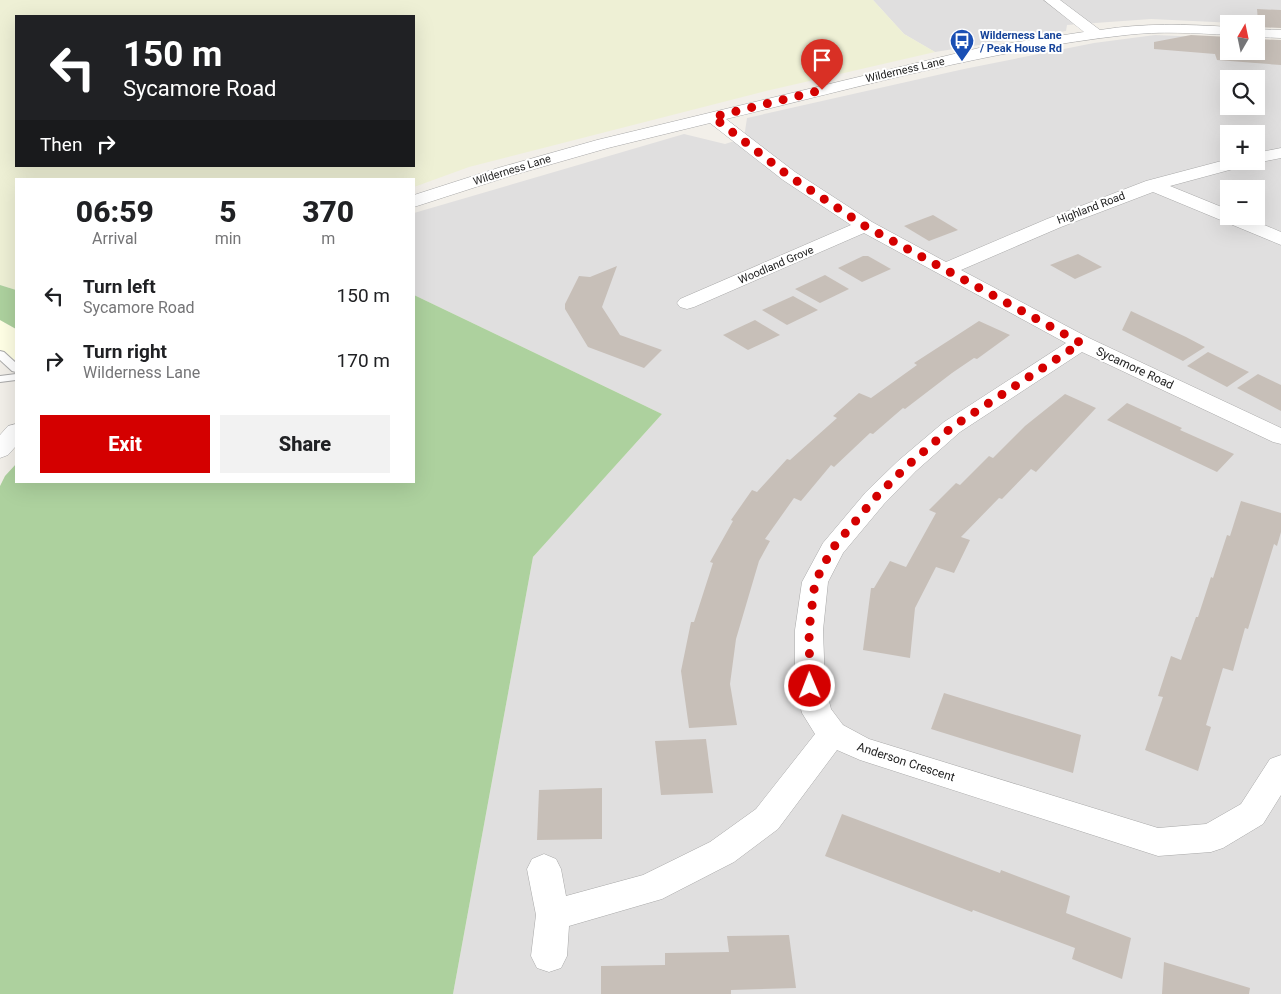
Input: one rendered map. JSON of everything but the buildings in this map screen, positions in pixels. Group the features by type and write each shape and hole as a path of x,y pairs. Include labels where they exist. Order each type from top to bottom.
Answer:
{"street":[{"path":"1052,0 1096,34"},
{"name":"Wilderness Lane","path":"415,201 594,146 979,53 1096,34 1157,29 1220,31"},
{"path":"1265,33 1281,34"},
{"name":"Sycamore Road","path":"713,117 789,176 865,226 1081,343 1281,437"},
{"path":"1265,156 1281,153"},
{"name":"Highland Road","path":"944,270 1061,220 1152,185 1220,167"},
{"path":"1152,185 1281,239"},
{"name":"Woodland Grove","path":"687,303 865,226"},
{"name":"Anderson Crescent","path":"1081,343 952,427 907,466 875,498 832,549 815,582 809,630 810,686 817,713 832,734 860,748 1158,842 1212,838 1252,814 1281,768"},
{"path":"0,450 15,432"},
{"path":"553,915 650,888 722,852 767,819 832,734"},
{"path":"544,869 553,915 549,956"}],"lane":[{"path":"0,354 15,368"},
{"path":"0,379 15,377"}],"shaded area":[{"path":"0,0 873,0 904,34 935,52 766,91 469,167 415,187 415,178 15,178 15,290 0,285"},
{"path":"873,0 1281,0 1281,27 1265,25 1265,15 1220,15 1220,22 1151,19 1067,25 1066,31 935,52 904,34"},
{"path":"1155,35 1220,38 1220,60 1265,60 1265,48 1281,42 1281,994 453,994 533,557 662,414 415,295 415,213 684,134 725,144 744,138 747,118 964,69 1094,43"},
{"path":"0,320 15,328 15,359 0,362"}],"green space":[{"path":"0,285 15,290 15,328 0,320"},
{"path":"415,295 662,414 533,557 453,994 0,994 0,486 5,476 15,465 15,483 415,483"}],"place":[{"name":"Wilderness Lane / Peak House Rd","path":"962,62"}],"route":[{"path":"810,686 809,630 815,582 832,549 875,498 907,466 952,427 1081,343 865,226 789,176 713,117 822,90"}]}
